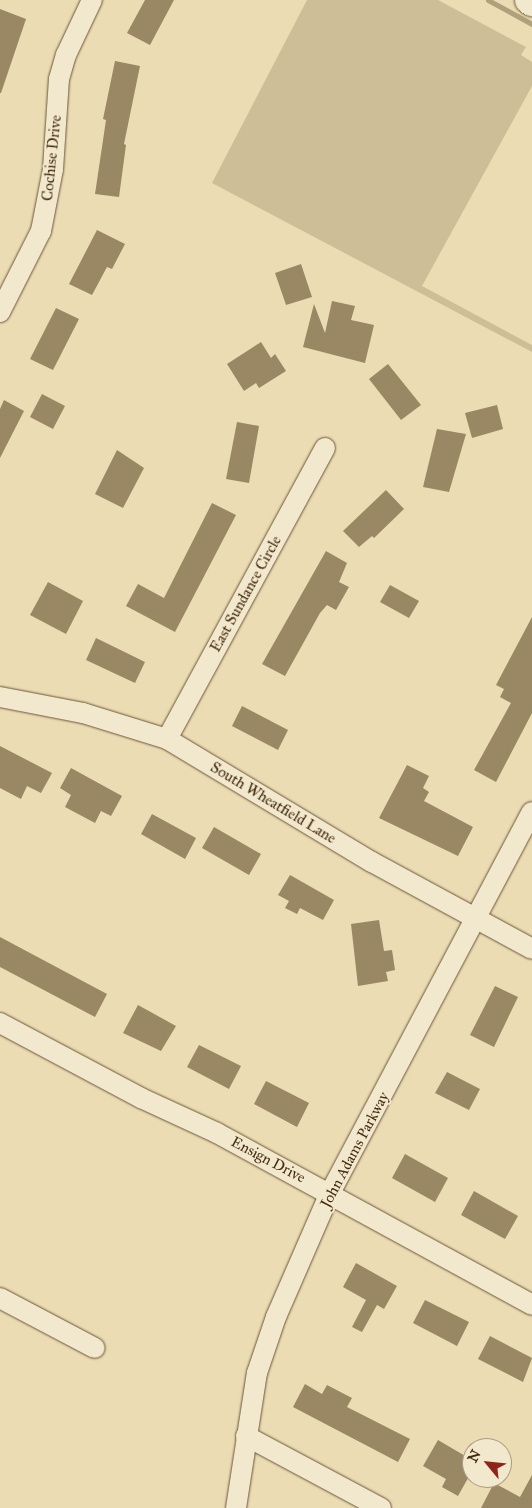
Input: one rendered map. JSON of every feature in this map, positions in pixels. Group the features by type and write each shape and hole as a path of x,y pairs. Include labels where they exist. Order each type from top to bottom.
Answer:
{"main road":[{"path":"528,0 532,2"}],"street":[{"name":"Cochise Drive","path":"0,312 41,230 53,169 59,79 66,55 92,0"},
{"name":"East Sundance Circle","path":"167,739 325,448"},
{"name":"South Wheatfield Lane","path":"0,697 83,713 167,739 372,862 532,949"},
{"name":"John Adams Parkway","path":"236,1508 257,1373 276,1317 330,1193 532,812"},
{"name":"Ensign Drive","path":"0,1023 330,1193 532,1305"},
{"path":"0,1298 95,1348"},
{"path":"246,1436 381,1508"}],"shaded area":[{"path":"307,0 438,0 526,47 521,55 532,62 532,86 422,286 532,345 532,352 212,183"}],"building":[{"path":"145,0 174,0 150,45 127,33"},
{"path":"0,9 26,19 1,93 0,93"},
{"path":"115,61 140,66 124,144 126,145 119,197 95,194 106,120 103,119"},
{"path":"97,230 125,244 112,269 107,267 92,295 69,284"},
{"path":"301,264 312,297 286,305 275,273"},
{"path":"332,301 355,306 351,320 374,325 365,363 303,347 314,304 325,333"},
{"path":"56,308 79,319 53,370 30,359"},
{"path":"261,342 271,358 275,354 286,371 259,388 256,383 244,391 227,364"},
{"path":"388,364 421,405 401,420 369,379"},
{"path":"42,394 65,406 53,429 30,417"},
{"path":"4,400 24,411 0,458 0,409"},
{"path":"497,405 503,429 472,438 465,413"},
{"path":"237,422 259,426 249,483 226,479"},
{"path":"437,429 466,434 449,492 423,487"},
{"path":"117,450 144,468 123,508 95,494"},
{"path":"386,490 404,509 374,538 372,536 359,547 343,531"},
{"path":"212,503 236,515 175,632 126,606 138,584 164,598"},
{"path":"326,551 347,563 339,582 349,587 336,610 327,605 320,613 285,676 262,664"},
{"path":"48,582 83,601 66,634 30,615"},
{"path":"390,585 419,601 409,618 380,602"},
{"path":"532,617 532,713 496,782 474,770 511,703 500,697 504,689 496,685"},
{"path":"96,638 145,662 135,683 86,660"},
{"path":"242,706 288,730 278,750 232,726"},
{"path":"0,746 52,773 41,793 27,786 21,799 0,788"},
{"path":"407,765 429,776 423,788 429,792 424,801 473,827 458,856 379,818"},
{"path":"71,768 122,796 111,816 101,811 95,823 65,807 71,795 60,788"},
{"path":"152,814 196,838 185,859 141,834"},
{"path":"214,827 261,854 249,875 202,848"},
{"path":"290,875 334,900 323,920 300,908 297,914 285,908 289,901 278,895"},
{"path":"379,920 384,951 392,950 395,970 386,972 388,981 358,986 351,924"},
{"path":"0,937 107,994 95,1017 0,967"},
{"path":"495,986 518,997 494,1047 470,1035"},
{"path":"138,1005 176,1026 161,1051 123,1033"},
{"path":"199,1045 241,1066 229,1089 187,1067"},
{"path":"447,1072 480,1089 469,1110 435,1093"},
{"path":"266,1081 309,1103 297,1127 254,1104"},
{"path":"405,1154 448,1178 435,1202 392,1178"},
{"path":"474,1191 518,1216 505,1239 461,1215"},
{"path":"356,1263 397,1286 384,1309 377,1305 362,1332 352,1327 366,1300 343,1287"},
{"path":"425,1300 469,1322 457,1346 413,1323"},
{"path":"490,1336 532,1358 523,1382 478,1359"},
{"path":"305,1384 322,1394 327,1385 352,1398 347,1407 410,1439 398,1462 293,1407"},
{"path":"438,1440 462,1454 462,1488 458,1496 442,1487 446,1479 423,1466"},
{"path":"532,1475 532,1508 481,1508 491,1488 503,1488 520,1497"}],"waterway":[{"path":"488,0 532,24"}]}
